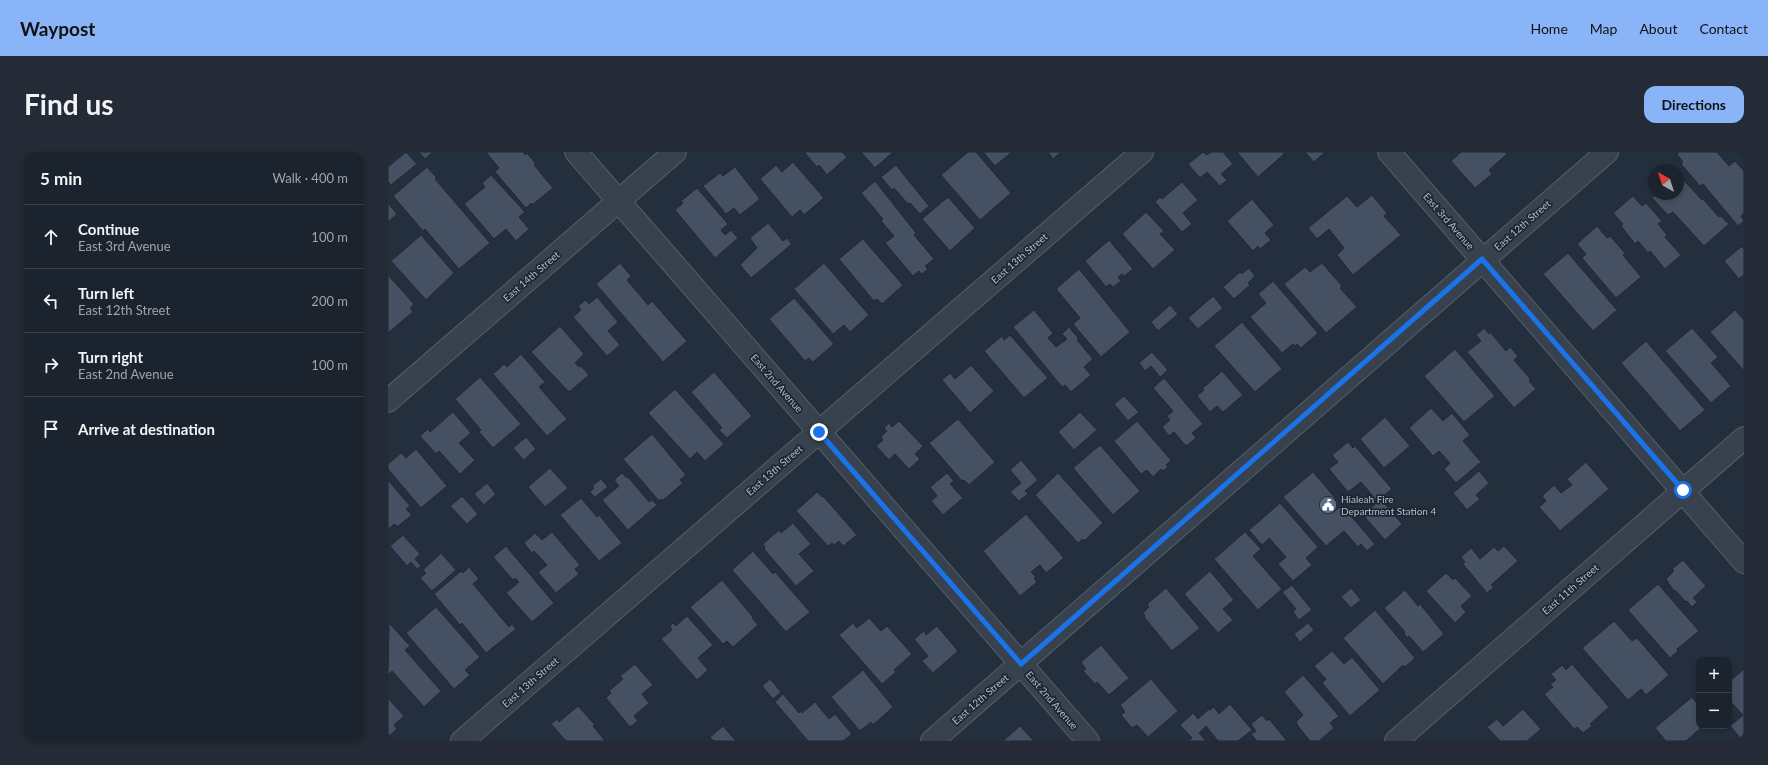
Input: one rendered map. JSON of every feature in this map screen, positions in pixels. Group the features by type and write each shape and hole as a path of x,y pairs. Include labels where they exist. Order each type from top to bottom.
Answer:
{"street":[{"name":"East 2nd Avenue","path":"576,152 1088,741"},
{"name":"East 14th Street","path":"388,401 675,152"},
{"name":"East 13th Street","path":"462,741 1142,152"},
{"name":"East 3rd Avenue","path":"1389,152 1744,562"},
{"name":"East 12th Street","path":"932,741 1482,259 1607,152"},
{"name":"East 11th Street","path":"1396,741 1744,438"}],"building":[{"path":"406,152 417,164 391,185 388,182 388,167"},
{"path":"419,152 433,152 425,159"},
{"path":"486,152 523,152 525,155 527,153 536,164 534,165 553,188 526,208 495,172 499,168"},
{"path":"804,152 842,152 847,157 827,175 819,165 817,167"},
{"path":"861,152 893,152 875,168"},
{"path":"968,152 976,152 1011,193 980,220 941,175"},
{"path":"983,152 1012,152 995,166"},
{"path":"1048,152 1061,152 1053,159"},
{"path":"1203,152 1207,155 1211,152 1223,152 1233,164 1221,174 1227,180 1220,186 1207,172 1200,178 1188,164"},
{"path":"1237,152 1283,152 1284,154 1258,177"},
{"path":"1305,152 1325,152 1314,162"},
{"path":"1461,152 1505,152 1507,154 1489,170 1492,174 1475,188 1451,161"},
{"path":"1679,152 1717,152 1729,166 1735,161 1744,171 1744,213 1741,216 1744,221 1738,226 1703,184 1700,186 1684,167 1684,164 1681,164 1683,162 1677,154"},
{"path":"793,162 824,198 804,215 800,210 792,217 760,179 776,165 782,172"},
{"path":"896,165 929,206 920,214 910,203 908,204 894,188 892,190 881,177"},
{"path":"427,167 437,178 435,179 490,243 459,269 425,229 423,231 393,196"},
{"path":"735,167 760,199 740,215 734,208 726,214 703,186 720,173 723,176"},
{"path":"491,175 525,212 519,217 529,229 516,241 506,229 494,239 464,204 485,187 482,183"},
{"path":"1684,180 1719,217 1721,216 1729,224 1704,246 1673,212 1668,215 1654,200 1684,200"},
{"path":"875,181 916,233 914,235 934,259 925,266 928,269 922,274 919,271 913,276 885,243 894,236 881,221 883,219 861,193"},
{"path":"1182,182 1198,200 1183,213 1192,224 1182,232 1155,202 1160,197 1162,199"},
{"path":"697,188 728,224 721,230 725,235 731,230 738,238 715,258 675,210 683,203 681,201"},
{"path":"1372,195 1387,213 1384,216 1401,235 1353,275 1337,255 1344,248 1329,229 1317,239 1308,228 1347,196 1357,207"},
{"path":"1633,196 1642,206 1646,203 1662,221 1658,224 1667,235 1665,237 1681,255 1665,269 1650,251 1648,253 1638,241 1635,244 1621,226 1623,224 1613,213"},
{"path":"948,197 975,228 950,251 922,219"},
{"path":"1252,199 1274,225 1265,233 1271,240 1260,249 1258,246 1253,251 1227,221"},
{"path":"388,203 397,214 388,222"},
{"path":"1146,212 1164,231 1160,234 1175,250 1153,269 1122,234"},
{"path":"768,223 783,241 787,238 792,244 751,278 740,265 757,248 750,238"},
{"path":"1597,226 1607,238 1610,236 1625,253 1623,255 1641,277 1616,298 1582,258 1586,254 1577,244"},
{"path":"421,235 454,273 426,300 391,261"},
{"path":"863,239 903,285 882,304 877,299 874,301 839,259"},
{"path":"1109,240 1133,269 1124,276 1122,274 1118,277 1121,281 1113,287 1110,284 1106,287 1085,261"},
{"path":"1742,246 1744,249 1744,275 1739,279 1724,261"},
{"path":"1568,253 1617,310 1593,331 1543,274"},
{"path":"620,263 631,276 627,280 648,305 652,301 687,341 663,362 596,284"},
{"path":"824,263 869,315 850,332 844,325 833,334 794,289"},
{"path":"1322,263 1342,286 1340,288 1357,307 1326,333 1284,284 1305,267 1310,272"},
{"path":"1249,268 1255,276 1248,283 1250,285 1234,299 1223,287 1240,272 1242,274"},
{"path":"1079,269 1130,332 1101,357 1073,324 1080,318 1056,289"},
{"path":"388,275 414,304 410,308 413,312 388,333"},
{"path":"1273,281 1318,333 1301,348 1297,344 1295,346 1293,344 1282,353 1250,317 1266,303 1258,294"},
{"path":"1213,296 1223,308 1198,329 1188,318"},
{"path":"597,297 618,322 608,331 620,345 607,356 573,317 581,310 578,306 585,300 589,304"},
{"path":"794,298 834,344 813,362 809,358 805,361 769,319"},
{"path":"1170,305 1178,314 1158,331 1151,322"},
{"path":"1034,310 1053,333 1048,338 1056,347 1067,339 1062,334 1069,327 1079,339 1077,340 1093,359 1084,367 1091,375 1071,392 1065,385 1062,387 1013,327"},
{"path":"1735,310 1744,320 1744,371 1710,332"},
{"path":"1242,322 1282,369 1255,392 1214,346"},
{"path":"560,326 584,354 575,363 579,367 581,366 589,375 569,392 531,352"},
{"path":"1484,328 1489,334 1490,332 1506,351 1510,347 1518,356 1514,360 1531,380 1529,381 1536,389 1514,408 1467,352 1481,341 1476,335"},
{"path":"1692,328 1718,357 1711,363 1731,386 1711,403 1665,351"},
{"path":"1010,335 1048,378 1024,398 984,351 1002,336 1004,340"},
{"path":"1646,341 1705,410 1680,431 1621,363"},
{"path":"1455,349 1495,396 1464,422 1424,376"},
{"path":"1152,352 1168,370 1160,377 1151,366 1145,371 1139,363"},
{"path":"521,354 545,382 539,387 567,419 547,436 493,374 504,364 507,367"},
{"path":"971,365 994,391 970,413 942,380 950,373 955,379"},
{"path":"1222,371 1243,395 1223,412 1217,406 1210,412 1197,396 1204,390 1202,389"},
{"path":"714,372 752,416 727,438 719,430 722,428 691,392"},
{"path":"480,377 521,424 493,448 479,432 481,430 455,399"},
{"path":"1164,378 1203,424 1192,433 1196,438 1186,446 1174,432 1169,436 1162,427 1170,420 1167,416 1173,411 1153,388"},
{"path":"675,389 724,444 705,461 697,452 690,459 648,413"},
{"path":"1124,396 1139,412 1128,421 1114,404"},
{"path":"1431,408 1443,421 1452,413 1470,435 1463,441 1481,462 1456,483 1444,469 1450,463 1439,451 1433,456 1409,428"},
{"path":"453,412 471,433 459,443 475,460 460,474 439,451 436,454 420,436 428,429 430,432"},
{"path":"1080,412 1097,430 1074,450 1058,432"},
{"path":"1385,417 1410,446 1384,468 1360,439"},
{"path":"958,419 995,462 969,485 964,480 962,481 929,443"},
{"path":"899,421 923,446 915,454 920,459 909,469 895,454 889,460 876,446 883,440 881,437 887,431 884,428 889,423 892,427"},
{"path":"1137,421 1171,460 1166,465 1168,467 1163,471 1161,469 1153,477 1147,470 1141,474 1114,441"},
{"path":"652,434 686,475 680,480 683,483 662,501 661,499 659,501 623,459"},
{"path":"526,437 536,449 524,460 513,448"},
{"path":"1348,442 1353,448 1355,446 1392,489 1377,501 1361,482 1348,492 1329,469 1338,462 1332,455"},
{"path":"1100,445 1140,491 1113,515 1073,468"},
{"path":"416,449 447,486 421,508 388,469 388,464 401,453 406,458"},
{"path":"1021,460 1038,480 1025,491 1028,494 1019,501 1010,492 1021,483 1010,470"},
{"path":"1586,462 1609,489 1560,531 1539,507 1546,501 1542,496 1554,485 1561,493 1572,485 1567,479"},
{"path":"550,468 568,488 545,507 528,487"},
{"path":"1479,471 1489,483 1476,495 1480,499 1467,510 1453,493"},
{"path":"1313,472 1336,499 1327,507 1332,513 1340,507 1348,516 1350,515 1375,544 1367,551 1361,544 1358,547 1344,531 1326,546 1283,497"},
{"path":"622,473 627,478 628,477 649,502 652,500 657,505 628,530 602,500 619,486 614,480"},
{"path":"947,473 954,481 950,484 963,498 943,515 931,501 937,496 930,487"},
{"path":"1058,473 1103,523 1084,541 1083,539 1078,543 1035,495"},
{"path":"601,479 608,487 595,497 590,492 594,488 592,486"},
{"path":"388,480 410,506 406,509 412,515 397,527 395,524 388,529"},
{"path":"487,483 496,494 484,505 474,494"},
{"path":"817,492 822,497 823,496 857,535 843,546 839,541 834,545 832,543 828,546 796,511"},
{"path":"462,496 478,514 467,524 450,506"},
{"path":"581,498 597,517 599,515 622,543 599,561 560,515"},
{"path":"1381,499 1402,524 1385,540 1363,515"},
{"path":"1280,503 1318,547 1306,558 1312,565 1293,581 1278,564 1286,557 1269,538 1262,545 1249,530"},
{"path":"1026,514 1064,558 1046,573 1040,565 1031,572 1036,577 1034,578 1037,582 1020,596 983,551"},
{"path":"793,523 811,544 799,554 814,571 796,586 764,549 763,544 779,530 781,533"},
{"path":"552,532 580,565 575,569 579,574 556,593 538,572 547,565 534,551 532,553 524,543 535,533 542,540"},
{"path":"1245,532 1261,549 1253,556 1282,589 1258,610 1214,559"},
{"path":"403,535 420,554 415,559 421,566 417,569 411,562 407,566 390,546"},
{"path":"506,546 554,603 532,622 506,593 519,582 515,578 513,580 493,557"},
{"path":"1504,546 1518,561 1491,585 1494,587 1487,593 1463,564 1465,562 1461,557 1471,548 1480,559 1494,547 1498,551"},
{"path":"753,551 773,574 775,572 810,612 786,632 732,570"},
{"path":"441,553 456,570 432,591 420,578 426,573 423,570"},
{"path":"1683,560 1706,586 1693,598 1697,602 1692,607 1675,590 1674,591 1666,579 1674,571 1672,569"},
{"path":"469,567 479,579 473,584 509,627 512,624 516,629 486,653 462,623 460,625 434,594 461,571 463,573"},
{"path":"1210,571 1234,600 1223,609 1233,620 1218,633 1184,594"},
{"path":"1446,573 1453,580 1455,578 1472,596 1461,606 1466,612 1455,623 1426,591"},
{"path":"722,580 758,625 733,647 727,641 723,644 690,607"},
{"path":"1658,584 1699,631 1677,649 1678,651 1670,658 1628,610"},
{"path":"1292,585 1312,610 1299,620 1293,612 1296,609 1282,592"},
{"path":"1166,588 1200,628 1172,651 1144,617 1145,616 1143,613 1149,607 1147,604"},
{"path":"1351,588 1361,600 1351,608 1341,597"},
{"path":"1405,590 1418,606 1420,604 1444,634 1423,652 1409,636 1407,638 1404,633 1405,632 1384,608"},
{"path":"436,607 480,657 465,670 470,675 454,689 406,633"},
{"path":"1375,610 1415,658 1405,667 1403,665 1383,684 1343,638"},
{"path":"687,616 713,645 698,658 708,670 697,680 661,639 672,630 670,626 673,623 676,626"},
{"path":"869,618 881,631 887,626 912,654 894,670 896,672 882,684 839,635 853,623 857,628"},
{"path":"1614,621 1632,641 1637,638 1669,675 1646,695 1641,689 1628,700 1582,648"},
{"path":"389,623 410,646 405,650 441,691 424,707 392,671 388,675"},
{"path":"1308,623 1314,630 1300,642 1294,634"},
{"path":"937,626 958,651 933,673 922,661 928,656 914,639 924,631 926,635"},
{"path":"1101,645 1129,678 1109,695 1097,682 1095,684 1083,671 1086,669 1081,662"},
{"path":"1332,651 1344,664 1352,657 1380,690 1350,716 1322,683 1326,679 1314,666"},
{"path":"635,664 653,685 642,694 649,703 634,716 638,721 630,727 606,698 611,693 609,691 623,679 620,676"},
{"path":"1572,664 1609,707 1590,724 1592,726 1583,733 1577,727 1574,729 1544,694 1553,687 1550,684 1556,680 1551,674 1562,665 1566,670"},
{"path":"1744,669 1744,741 1732,728 1732,724 1743,715 1732,703 1732,679"},
{"path":"863,670 893,707 873,725 871,722 860,731 831,697"},
{"path":"1303,675 1339,716 1330,723 1334,728 1319,741 1310,741 1298,726 1296,722 1303,715 1284,692"},
{"path":"770,679 781,692 773,699 762,686"},
{"path":"1151,679 1178,711 1148,737 1137,725 1132,728 1121,715 1125,712 1120,705"},
{"path":"783,694 799,713 801,711 802,713 815,702 829,719 835,714 852,734 843,741 808,741 775,702"},
{"path":"1692,697 1696,702 1696,729 1700,729 1686,741 1666,741 1655,728"},
{"path":"388,698 404,716 394,725 397,729 388,737"},
{"path":"1230,704 1252,730 1238,741 1218,741 1206,726 1199,733 1206,741 1188,741 1192,738 1180,725 1193,713 1198,719 1209,709 1210,710 1214,707 1219,714"},
{"path":"578,706 595,725 593,726 605,741 566,741 551,724 557,719 559,722"},
{"path":"1523,709 1541,729 1527,741 1500,741 1487,727 1497,719 1503,726"},
{"path":"1262,715 1267,721 1269,719 1287,741 1257,741 1251,734 1256,731 1251,724"},
{"path":"723,726 736,741 714,741 710,737"},
{"path":"1020,726 1034,741 1003,741"}],"place":[{"name":"Hialeah Fire Department Station 4","path":"1328,505"}],"route":[{"path":"819,432 1021,664 1482,259 1683,490"}]}
